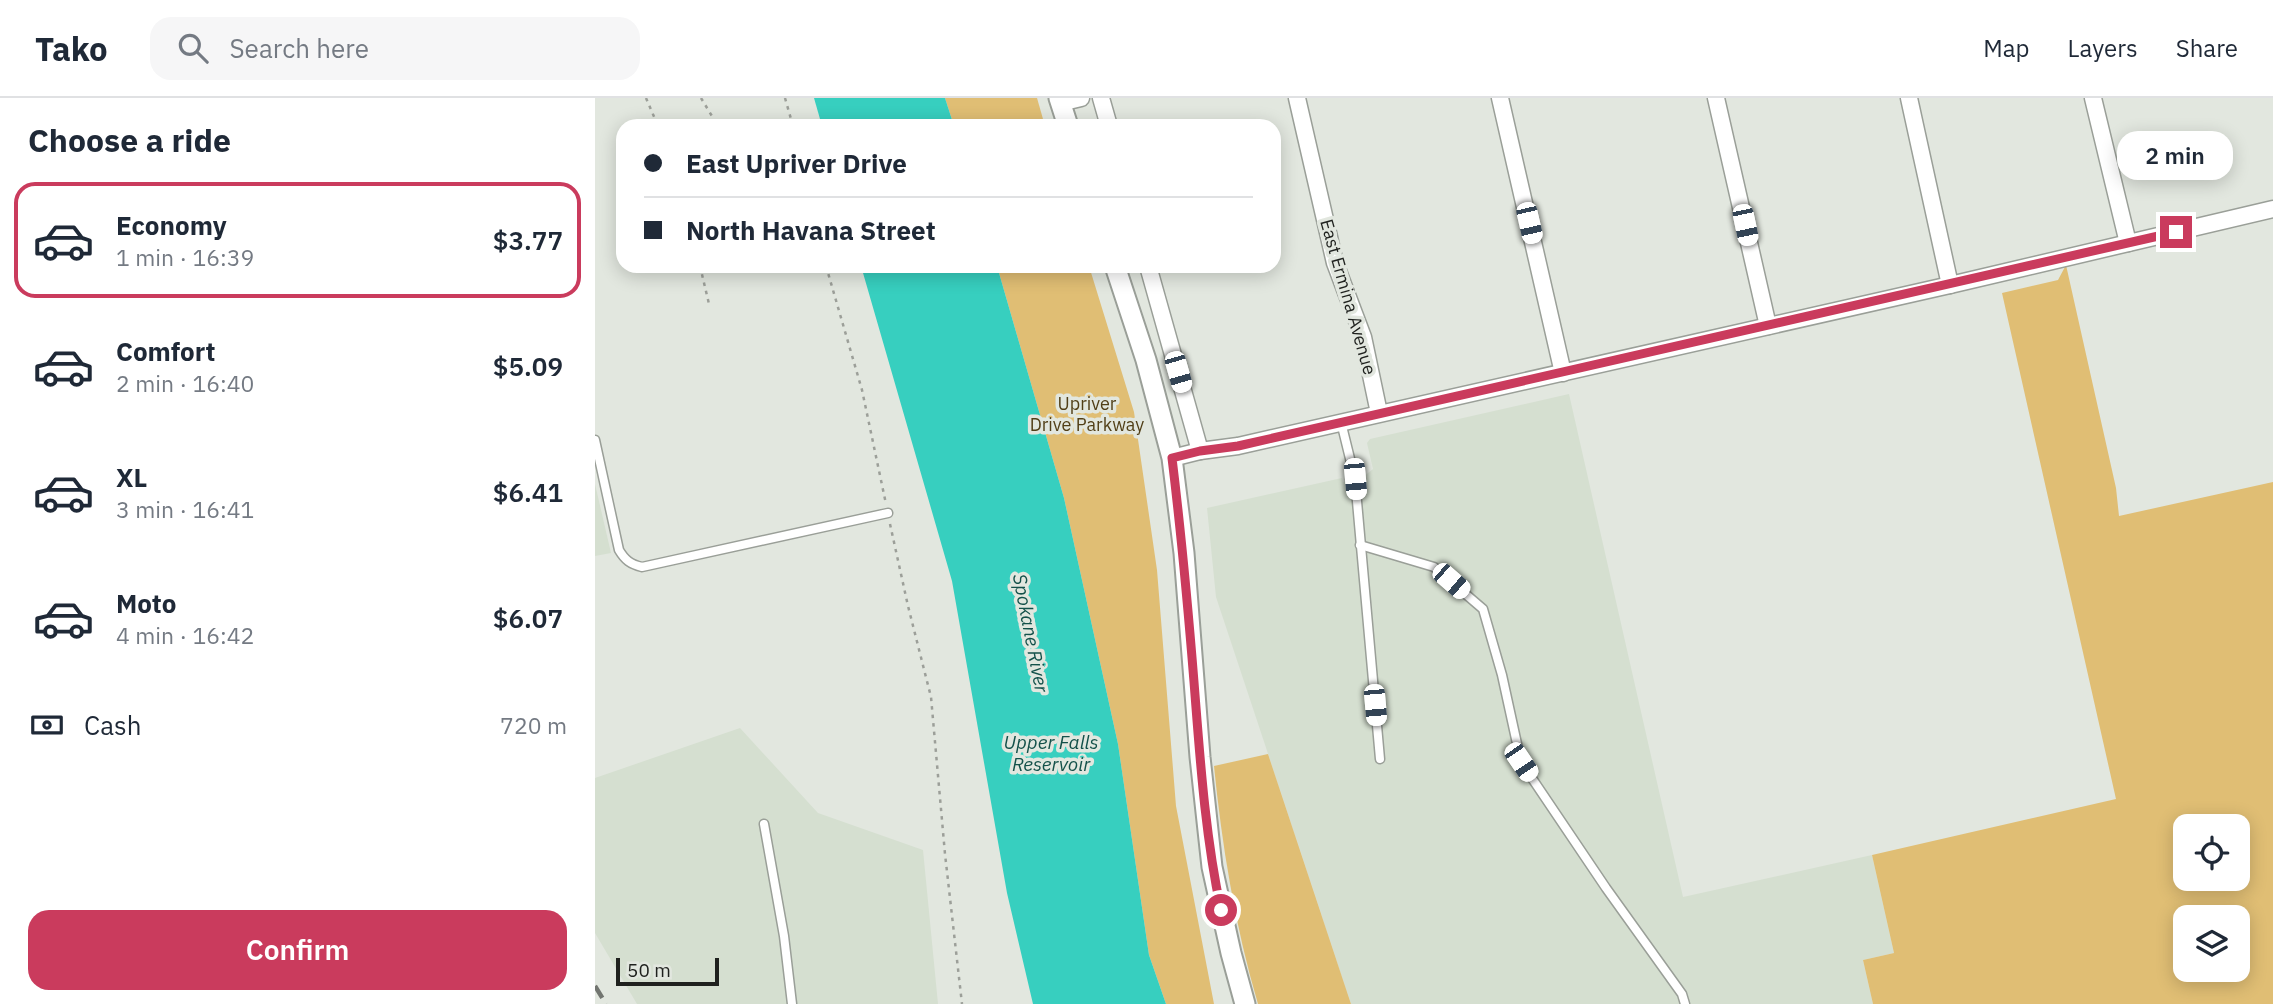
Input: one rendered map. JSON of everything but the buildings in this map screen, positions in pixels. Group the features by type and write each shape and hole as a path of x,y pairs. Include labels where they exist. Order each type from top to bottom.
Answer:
{"street":[{"path":"1066,119 1060,100 1081,98"},
{"path":"1101,98 1107,119"},
{"name":"East Ermina Avenue","path":"1297,98 1335,263 1363,337 1379,413"},
{"path":"1500,98 1563,373"},
{"path":"1716,98 1768,326"},
{"path":"1909,98 1950,285"},
{"path":"2093,98 2128,243"},
{"path":"1172,458 1238,446 1563,373 2273,209"},
{"path":"1117,273 1146,360 1172,458 1184,553 1200,757 1212,867 1245,1004"},
{"path":"1150,273 1200,451"}],"lane":[{"path":"1341,422 1355,479 1380,759"},
{"path":"595,440 619,550 625,559 642,568 888,513"},
{"path":"1360,545 1434,567 1483,609 1502,675 1521,762 1682,994 1685,1004"},
{"path":"764,824 784,936 792,1004"}],"path":[{"path":"646,98 655,119"},
{"path":"701,98 714,119"},
{"path":"785,98 791,119"},
{"path":"702,273 709,304"},
{"path":"828,273 862,390 908,606 931,697 962,1004"}],"shaded area":[{"path":"1569,394 1683,897 1872,855 1894,953 1863,960 1873,1004 1351,1004 1216,597 1207,508 1342,478 1343,482 1363,477 1373,469 1367,443 1370,439"},
{"path":"595,484 611,553 595,556"},
{"path":"740,728 818,813 923,850 938,1004 637,1004 595,933 595,778"}],"green space":[{"path":"945,98 1037,98 1043,119 952,119"},
{"path":"2066,265 2116,488 2119,516 2273,482 2273,1004 1873,1004 1863,960 1894,953 1872,855 2116,799 2002,293 2058,280"},
{"name":"Upriver Drive Parkway","path":"999,273 1091,273 1134,412 1157,570 1176,806 1214,1004 1166,1004 1149,955 1118,744 1064,498"},
{"path":"1268,754 1351,1004 1258,1004 1230,886 1214,766"}],"water":[{"path":"814,98 945,98 952,119 820,119"},
{"name":"Upper Falls Reservoir","path":"863,273 999,273 1064,498 1118,744 1149,955 1166,1004 1033,1004 1007,893 952,581"}],"railway":[{"path":"595,986 606,1004"}],"route":[{"path":"1221,910 1212,867 1200,757 1184,553 1172,458 1238,446 1563,373 2176,232"}],"water label":[{"name":"Spokane River","path":"1031,633"}]}
